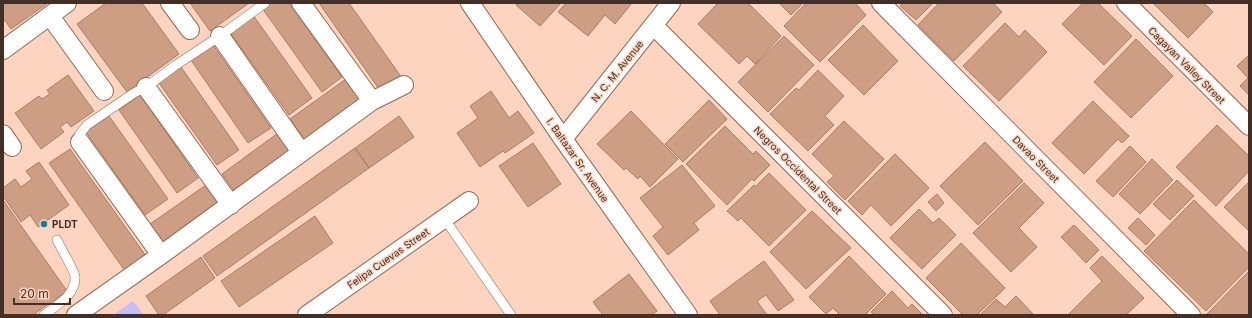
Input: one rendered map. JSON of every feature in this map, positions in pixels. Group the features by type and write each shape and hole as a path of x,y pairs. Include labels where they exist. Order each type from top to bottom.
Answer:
{"street":[{"path":"3,50 67,3"},
{"path":"170,3 190,30"},
{"path":"301,3 372,101"},
{"name":"I. Baltazar Sr. Avenue","path":"470,3 563,139 688,315"},
{"name":"N. C. M. Avenue","path":"563,139 671,3"},
{"name":"Davao Street","path":"881,3 1191,315"},
{"name":"Cagayan Valley Street","path":"1126,3 1249,126"},
{"path":"50,16 104,91"},
{"name":"Negros Occidental Street","path":"654,26 943,315"},
{"path":"220,36 301,152"},
{"path":"76,315 231,205 372,101 404,85"},
{"path":"146,87 231,205"},
{"path":"80,142 161,255"},
{"name":"Felipa Cuevas Street","path":"307,315 469,201"}],"lane":[{"path":"80,142 78,138 87,125 134,93 146,87 265,3"},
{"path":"444,218 511,315"},
{"path":"44,315 63,301 73,289 75,276 56,240"}],"shaded area":[{"path":"133,301 144,315 113,315"}],"building":[{"path":"3,3 48,3 11,29 3,18"},
{"path":"106,3 142,3 179,54 127,92 77,24"},
{"path":"190,3 249,3 210,31"},
{"path":"270,3 289,3 342,77 322,92 262,8"},
{"path":"319,3 349,3 402,78 381,92"},
{"path":"518,3 561,3 540,26 516,5"},
{"path":"566,3 632,3 615,24 605,15 588,36 558,12"},
{"path":"718,3 748,3 781,36 755,64 747,56 739,64 698,24"},
{"path":"779,3 803,3 791,15"},
{"path":"806,3 855,3 866,15 820,62 784,26"},
{"path":"903,3 933,3 916,20 900,6"},
{"path":"939,3 993,3 1002,12 954,61 918,25"},
{"path":"1083,3 1098,3 1132,36 1104,65 1062,24"},
{"path":"1153,3 1204,3 1213,12 1188,38"},
{"path":"253,15 312,98 289,115 229,31"},
{"path":"1005,23 1019,37 1025,30 1047,52 999,101 963,66"},
{"path":"863,25 898,61 864,95 828,60"},
{"path":"784,36 814,65 768,112 738,82"},
{"path":"1136,39 1173,76 1131,118 1094,82"},
{"path":"213,45 271,128 248,143 191,60"},
{"path":"1249,55 1249,95 1240,86 1248,78 1237,66"},
{"path":"181,67 239,150 217,165 159,83"},
{"path":"818,70 844,96 825,116 834,125 808,151 770,114 796,88 799,90"},
{"path":"68,75 94,111 71,127 67,122 60,127 64,132 41,149 15,113 39,96 42,99 50,94 47,90"},
{"path":"346,79 364,104 308,144 290,119"},
{"path":"491,91 509,118 518,111 534,133 505,153 503,151 480,167 457,133 478,118 470,106"},
{"path":"140,95 198,178 177,193 119,110"},
{"path":"709,100 727,119 683,162 665,144"},
{"path":"1093,101 1129,136 1122,143 1118,139 1084,174 1052,143"},
{"path":"631,111 678,159 650,187 640,176 638,179 626,168 624,170 597,144"},
{"path":"109,116 168,199 145,215 86,132"},
{"path":"399,116 414,137 369,168 355,148"},
{"path":"844,121 884,159 845,200 827,182 834,176 812,154"},
{"path":"1217,125 1249,156 1249,171 1216,206 1176,167"},
{"path":"725,126 753,154 756,151 770,165 754,181 752,179 727,205 686,164"},
{"path":"278,133 294,155 237,195 222,174"},
{"path":"985,142 1023,181 978,225 940,186"},
{"path":"533,143 561,184 528,207 499,166"},
{"path":"1130,146 1146,162 1113,197 1096,181"},
{"path":"355,148 369,168 217,276 203,256"},
{"path":"70,149 146,256 125,271 49,163"},
{"path":"895,154 929,188 891,226 871,205 862,215 848,201"},
{"path":"1152,159 1173,180 1140,214 1119,194"},
{"path":"39,162 69,205 38,227 30,215 21,222 3,196 3,188 15,179 21,187 32,179 26,171"},
{"path":"682,165 715,206 694,223 699,230 668,255 653,236 663,227 640,198"},
{"path":"769,173 806,210 769,246 741,218 738,221 727,211"},
{"path":"1177,180 1194,196 1170,220 1153,204"},
{"path":"1249,182 1249,231 1224,207"},
{"path":"1024,183 1044,203 1019,228 1037,247 1011,272 973,233"},
{"path":"206,185 221,206 165,245 150,224"},
{"path":"937,194 944,203 936,211 928,202"},
{"path":"3,200 67,291 33,315 3,315"},
{"path":"1194,200 1249,254 1249,267 1206,311 1144,251"},
{"path":"919,209 933,223 939,218 956,235 922,269 890,238"},
{"path":"812,211 851,248 806,289 770,252"},
{"path":"315,216 333,243 239,307 221,281"},
{"path":"1138,218 1155,235 1146,245 1128,228"},
{"path":"1074,225 1099,250 1086,263 1061,237"},
{"path":"961,243 1005,288 977,315 963,315 926,278"},
{"path":"849,256 886,294 865,315 840,315 833,308 826,314 809,297"},
{"path":"1102,256 1144,298 1126,315 1068,315 1102,281 1090,268"},
{"path":"201,257 215,278 163,315 159,315 146,296"},
{"path":"764,261 794,300 778,311 766,295 757,301 767,315 720,315 710,301"},
{"path":"1249,271 1249,315 1207,314"},
{"path":"629,274 657,311 652,315 603,315 593,302"},
{"path":"892,291 908,308 912,304 923,315 874,315 871,312"},
{"path":"1016,296 1034,315 980,315 996,299 1005,307"}],"place":[{"name":"PLDT","path":"44,224"}]}
